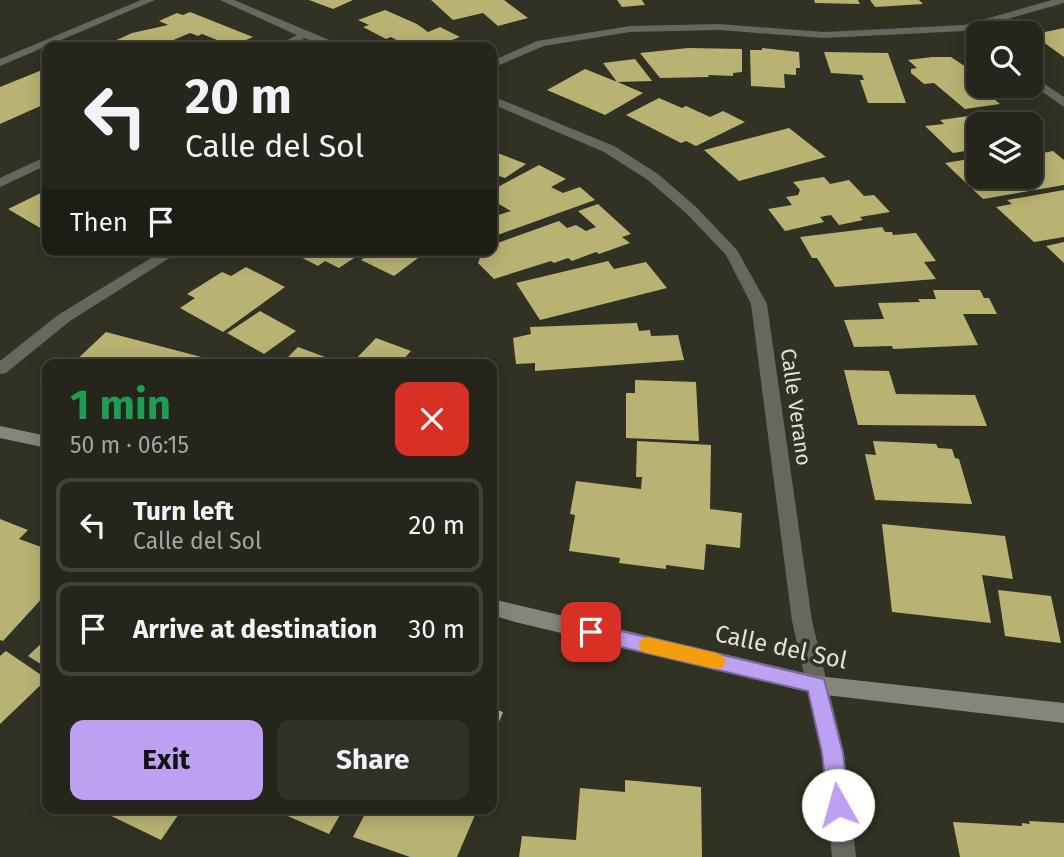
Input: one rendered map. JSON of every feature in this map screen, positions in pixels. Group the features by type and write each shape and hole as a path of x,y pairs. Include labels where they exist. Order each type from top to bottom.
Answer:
{"street":[{"path":"50,42 150,0"},
{"path":"225,0 325,42"},
{"path":"497,63 541,43 630,29 719,27 824,35 965,28 1063,0"},
{"path":"290,42 305,35"},
{"path":"0,63 42,45"},
{"path":"1043,87 1064,103"},
{"name":"Calle Verano","path":"497,102 609,149 653,177 691,209 733,253 760,304 802,621 832,753 844,857"},
{"path":"0,183 42,162"},
{"path":"0,369 64,318 165,256"},
{"path":"0,432 42,441"},
{"name":"Calle del Sol","path":"497,609 817,685 1064,713"}],"building":[{"path":"309,0 353,0 333,9"},
{"path":"431,0 504,0 528,18 498,26 483,13 453,20"},
{"path":"617,0 642,0 645,5 622,7"},
{"path":"814,0 858,0 860,4 815,3"},
{"path":"870,0 919,0 923,4 875,7"},
{"path":"385,10 417,24 428,32 440,27 460,37 446,42 400,42 391,37 386,39 363,27 369,25 358,20"},
{"path":"190,12 253,37 241,42 222,42 202,34 198,36 190,33 169,42 112,42 132,33 168,25 159,21 177,13 183,15"},
{"path":"1064,28 1064,57 1043,42 1045,32"},
{"path":"688,48 742,49 742,72 733,73 733,76 660,78 640,53"},
{"path":"762,48 799,52 800,68 796,68 796,75 784,74 785,88 751,86 750,50"},
{"path":"824,52 888,53 906,103 868,103 860,80 864,80 862,75 831,73"},
{"path":"951,57 966,67 966,98 993,98 1000,104 965,109 934,83 924,84 911,73 911,69 917,68 908,60"},
{"path":"635,59 652,81 617,82 603,63"},
{"path":"585,69 643,93 605,115 547,90"},
{"path":"42,70 42,105 0,124 0,87"},
{"path":"659,98 710,117 723,111 745,122 696,146 686,141 681,143 626,115"},
{"path":"966,116 966,151 953,153 925,126 944,124 940,120"},
{"path":"789,128 826,157 739,181 704,150"},
{"path":"1053,151 1064,160 1064,185 1043,189 1043,153"},
{"path":"497,153 526,164 505,178 497,175"},
{"path":"966,160 966,183 945,163"},
{"path":"539,165 566,179 551,187 563,193 580,187 595,200 497,235 497,215 511,211 497,203 497,187"},
{"path":"824,177 830,184 849,180 864,196 874,195 890,212 860,217 863,220 839,225 831,215 820,217 824,222 785,231 768,209 792,205 786,197 798,195 800,190 793,182"},
{"path":"972,189 1041,189 983,199"},
{"path":"1064,190 1064,237 1034,242 996,207 1012,204 1007,200"},
{"path":"42,192 42,229 8,209"},
{"path":"598,204 631,234 622,237 630,243 572,261 568,258 554,263 551,261 494,279 478,263 481,256 497,256 497,243 559,221 567,228 576,225 586,231 596,227 578,211"},
{"path":"882,227 885,232 892,232 893,235 916,233 936,261 924,262 936,279 835,287 817,258 812,258 800,237"},
{"path":"1064,242 1064,263 1046,246"},
{"path":"299,256 357,256 339,268 325,261 318,266"},
{"path":"367,256 418,258 394,276 361,260"},
{"path":"608,261 614,269 646,262 667,288 540,320 516,283"},
{"path":"246,267 285,287 223,332 180,308 195,298 187,294 222,272 231,276"},
{"path":"933,290 980,290 984,298 989,298 997,314 963,314 978,345 893,349 892,346 854,347 844,320 884,319 878,303 936,299"},
{"path":"260,311 296,331 264,354 227,333"},
{"path":"637,323 639,331 650,330 651,336 678,335 684,360 535,371 535,363 516,364 513,338 531,334 530,327"},
{"path":"106,332 209,359 77,359"},
{"path":"376,338 411,351 404,359 356,359"},
{"path":"298,347 330,359 286,359"},
{"path":"844,370 889,371 896,394 975,395 987,426 858,425"},
{"path":"635,380 696,382 699,441 626,438 626,393 635,393"},
{"path":"637,441 711,445 710,509 742,513 740,548 706,544 704,570 666,565 666,569 619,563 620,558 569,551 575,515 570,514 576,481 641,489 642,477 636,477"},
{"path":"873,441 936,444 938,448 952,449 955,458 959,459 972,504 875,500 865,454 876,455"},
{"path":"0,519 28,530 19,539 42,547 42,598 3,641 0,640"},
{"path":"882,524 1005,536 1013,579 982,575 991,623 892,612"},
{"path":"998,590 1051,596 1061,643 1005,636"},
{"path":"42,643 42,665 28,656"},
{"path":"6,651 42,676 42,684 0,724 0,656"},
{"path":"497,710 503,712 497,727"},
{"path":"625,780 701,787 702,857 519,857 522,836 576,840 580,788 625,792"},
{"path":"107,814 179,814 161,840"},
{"path":"283,814 341,814 329,834"},
{"path":"365,814 475,814 457,857 410,857 353,837"},
{"path":"1029,821 1064,823 1064,857 960,857 953,822 1022,826 1022,823 1030,824"}],"slow traffic":[{"path":"647,645 716,661"}],"route":[{"path":"591,632 817,685 832,753 838,805"}]}
